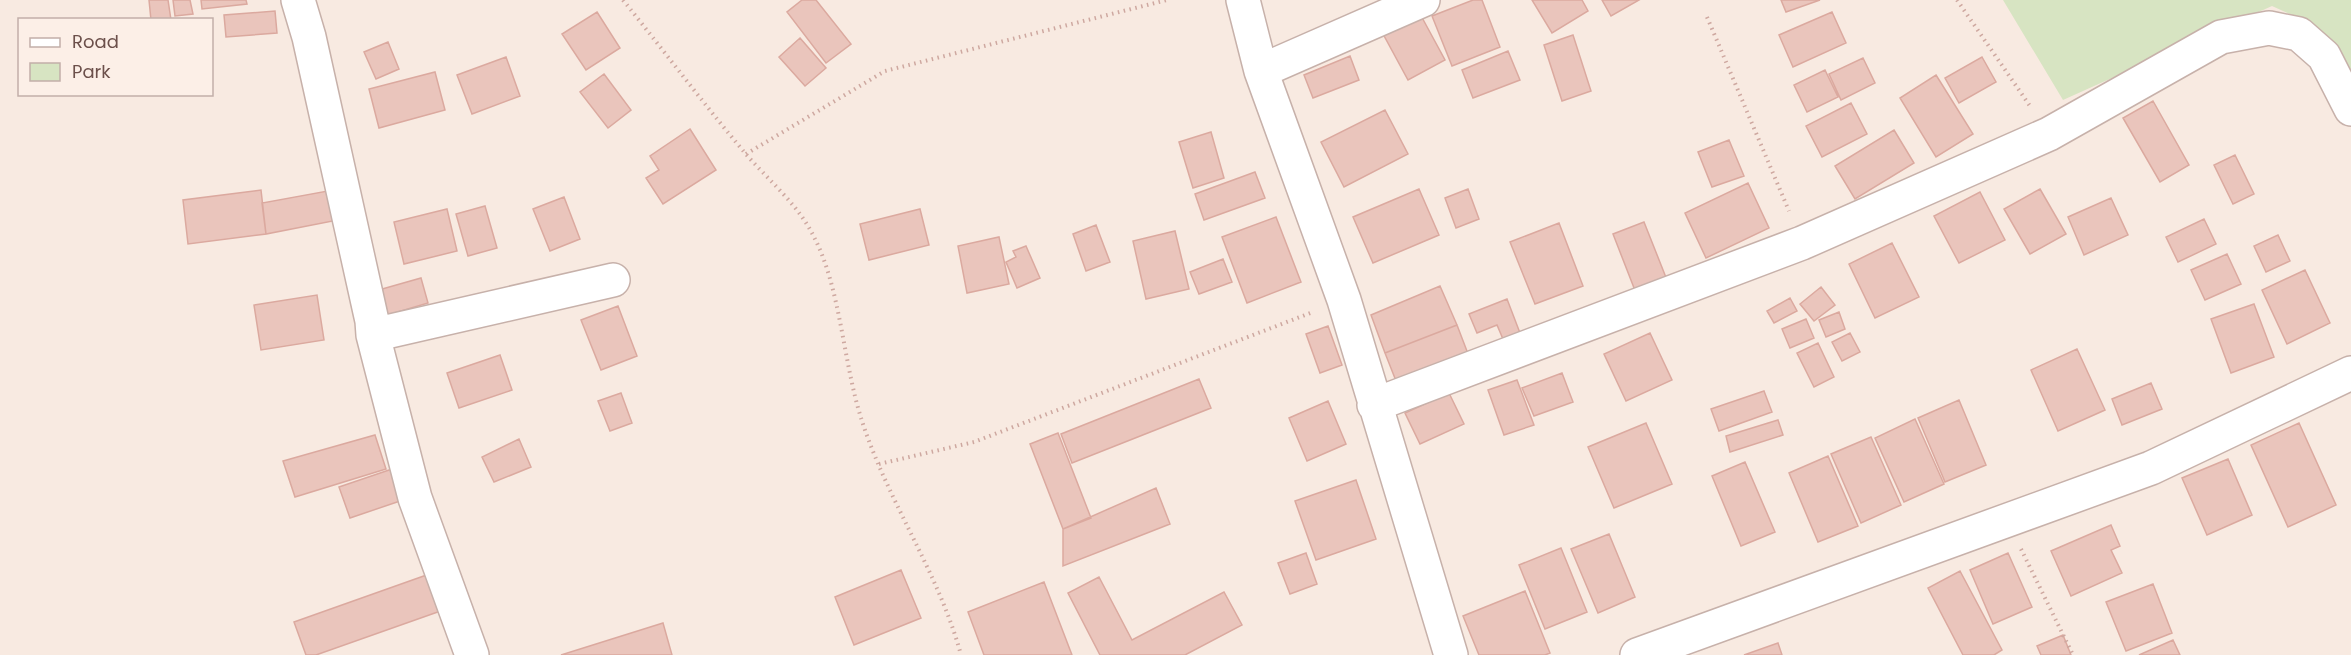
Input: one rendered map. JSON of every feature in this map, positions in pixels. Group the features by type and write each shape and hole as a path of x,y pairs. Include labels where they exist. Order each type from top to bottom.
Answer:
{"street":[{"path":"298,0 309,37 372,321 373,335 415,498 472,655"},
{"path":"1243,0 1261,70 1344,300 1451,655"},
{"path":"1261,70 1423,0"},
{"path":"1374,405 1802,243 2049,134 2221,37 2269,28 2299,34 2324,56 2351,109"},
{"path":"373,335 613,280"},
{"path":"1637,655 2151,468 2351,374"}],"path":[{"path":"623,0 746,154 792,204 814,236 828,273 848,370 862,422 952,623 961,655"},
{"path":"746,154 885,71 1167,0"},
{"path":"1957,0 2049,134"},
{"path":"1707,17 1802,243"},
{"path":"879,464 974,442 1344,300"},
{"path":"2007,521 2073,655"}],"green space":[{"path":"2003,0 2351,0 2351,73 2303,20 2272,6 2063,100"}],"building":[{"path":"149,0 168,0 171,18 151,18"},
{"path":"173,0 190,0 193,14 175,16"},
{"path":"201,0 246,0 247,4 202,9"},
{"path":"802,0 816,0 851,44 826,63 787,12"},
{"path":"1473,0 1482,0 1500,47 1452,66 1432,16"},
{"path":"1532,0 1582,0 1588,11 1552,33"},
{"path":"1602,0 1639,0 1611,16"},
{"path":"1781,0 1820,0 1786,12"},
{"path":"275,11 277,33 226,37 224,15"},
{"path":"597,12 620,48 586,70 562,34"},
{"path":"1419,12 1445,60 1408,80 1382,32"},
{"path":"1832,12 1846,43 1793,67 1779,35"},
{"path":"1573,35 1591,91 1562,101 1544,45"},
{"path":"800,38 826,68 805,86 779,57"},
{"path":"388,42 399,69 376,79 364,52"},
{"path":"1508,51 1520,80 1473,98 1462,70"},
{"path":"1350,56 1359,80 1313,98 1304,75"},
{"path":"506,57 520,96 472,114 457,75"},
{"path":"1982,57 1996,82 1959,103 1945,78"},
{"path":"1863,58 1875,83 1841,100 1829,74"},
{"path":"1825,70 1838,97 1807,112 1794,85"},
{"path":"435,72 445,110 379,128 369,89"},
{"path":"604,74 631,110 608,128 580,92"},
{"path":"1936,75 1973,134 1936,157 1900,98"},
{"path":"2153,101 2189,165 2160,182 2123,118"},
{"path":"1851,103 1867,134 1822,157 1806,126"},
{"path":"1385,110 1408,154 1344,187 1321,142"},
{"path":"690,129 716,170 663,204 646,178 659,170 650,156"},
{"path":"1894,130 1914,163 1855,199 1835,166"},
{"path":"1211,132 1224,178 1193,188 1179,142"},
{"path":"1729,140 1744,176 1712,187 1698,152"},
{"path":"2235,155 2254,194 2233,204 2214,165"},
{"path":"1255,172 1265,198 1204,220 1195,194"},
{"path":"1748,183 1769,228 1706,258 1685,213"},
{"path":"1419,189 1439,235 1373,263 1353,217"},
{"path":"1468,189 1479,219 1456,228 1445,198"},
{"path":"2040,189 2066,234 2030,254 2004,209"},
{"path":"261,190 266,234 188,244 183,200"},
{"path":"333,190 338,220 266,234 262,203"},
{"path":"1980,192 2005,240 1959,263 1934,216"},
{"path":"564,197 580,239 550,251 533,209"},
{"path":"2111,198 2128,235 2084,255 2068,217"},
{"path":"485,206 497,248 468,256 456,214"},
{"path":"447,209 457,251 404,264 394,222"},
{"path":"920,209 929,245 869,260 860,224"},
{"path":"1276,217 1301,282 1247,303 1222,237"},
{"path":"2204,219 2216,244 2178,262 2166,237"},
{"path":"1644,222 1667,280 1636,293 1613,234"},
{"path":"1559,223 1583,286 1535,304 1510,242"},
{"path":"1096,225 1110,262 1086,271 1073,234"},
{"path":"1175,231 1189,289 1146,299 1133,241"},
{"path":"2278,235 2290,261 2266,272 2254,246"},
{"path":"999,237 1009,284 967,293 958,246"},
{"path":"1892,243 1919,297 1875,318 1849,264"},
{"path":"1026,246 1040,278 1017,288 1006,262 1016,257 1013,251"},
{"path":"2227,254 2241,284 2205,300 2191,270"},
{"path":"1223,259 1232,282 1199,294 1190,272"},
{"path":"2305,270 2330,323 2287,344 2262,290"},
{"path":"421,278 428,303 381,317 375,291"},
{"path":"1440,286 1457,325 1385,353 1371,315"},
{"path":"1821,287 1835,305 1814,321 1800,304"},
{"path":"317,295 324,340 261,350 254,305"},
{"path":"1790,298 1797,311 1774,323 1767,311"},
{"path":"1507,299 1520,333 1503,339 1497,325 1477,333 1469,314"},
{"path":"2254,304 2274,357 2231,373 2211,319"},
{"path":"618,306 637,356 601,370 581,320"},
{"path":"1839,312 1845,329 1826,337 1819,320"},
{"path":"1806,319 1814,338 1790,348 1782,329"},
{"path":"1457,325 1470,359 1398,386 1385,353"},
{"path":"1328,326 1342,365 1320,373 1306,334"},
{"path":"1650,333 1672,380 1626,401 1604,354"},
{"path":"1850,333 1860,352 1842,361 1832,342"},
{"path":"1818,343 1834,377 1814,387 1797,353"},
{"path":"2077,349 2105,410 2058,431 2031,370"},
{"path":"500,355 512,390 459,408 447,373"},
{"path":"1562,373 1573,402 1534,416 1522,388"},
{"path":"1199,379 1211,408 1072,463 1061,434"},
{"path":"1517,380 1534,425 1504,435 1488,390"},
{"path":"2151,383 2162,409 2122,425 2112,399"},
{"path":"1764,391 1772,412 1719,431 1711,409"},
{"path":"621,393 632,423 610,431 598,401"},
{"path":"1449,393 1464,424 1420,444 1405,413"},
{"path":"1959,400 1986,465 1945,482 1918,418"},
{"path":"1328,401 1346,444 1307,461 1289,418"},
{"path":"1915,419 1944,484 1904,502 1875,438"},
{"path":"1778,420 1783,435 1730,452 1726,436"},
{"path":"1646,423 1672,484 1614,508 1588,447"},
{"path":"2299,423 2336,505 2288,527 2251,445"},
{"path":"1058,433 1091,518 1063,529 1030,444"},
{"path":"375,435 386,469 295,497 283,461"},
{"path":"1871,437 1901,505 1861,523 1831,454"},
{"path":"519,439 531,467 494,482 482,457"},
{"path":"1828,456 1858,526 1818,542 1789,473"},
{"path":"2228,459 2252,515 2207,535 2182,478"},
{"path":"1745,462 1775,532 1741,546 1712,476"},
{"path":"392,469 403,500 350,518 339,487"},
{"path":"1356,480 1376,539 1316,560 1295,501"},
{"path":"1156,488 1170,524 1063,566 1063,529"},
{"path":"2111,525 2120,546 2111,550 2122,573 2071,596 2051,551"},
{"path":"1609,534 1635,597 1598,613 1571,549"},
{"path":"1561,548 1587,612 1545,629 1519,565"},
{"path":"1306,553 1317,584 1290,594 1278,563"},
{"path":"2008,553 2032,607 1993,624 1970,570"},
{"path":"901,570 921,618 854,645 835,597"},
{"path":"1960,571 2002,650 1994,655 1963,655 1928,588"},
{"path":"435,572 449,608 316,655 306,655 294,622"},
{"path":"1099,577 1132,640 1224,592 1242,625 1185,655 1100,655 1068,593"},
{"path":"1044,582 1072,655 984,655 968,612"},
{"path":"2153,584 2172,633 2126,651 2106,602"},
{"path":"1525,591 1550,653 1545,655 1479,655 1463,616"},
{"path":"663,623 672,655 561,655"},
{"path":"2063,635 2071,655 2041,655 2037,646"},
{"path":"2173,640 2180,655 2139,655"},
{"path":"1778,643 1782,655 1744,655"}]}
